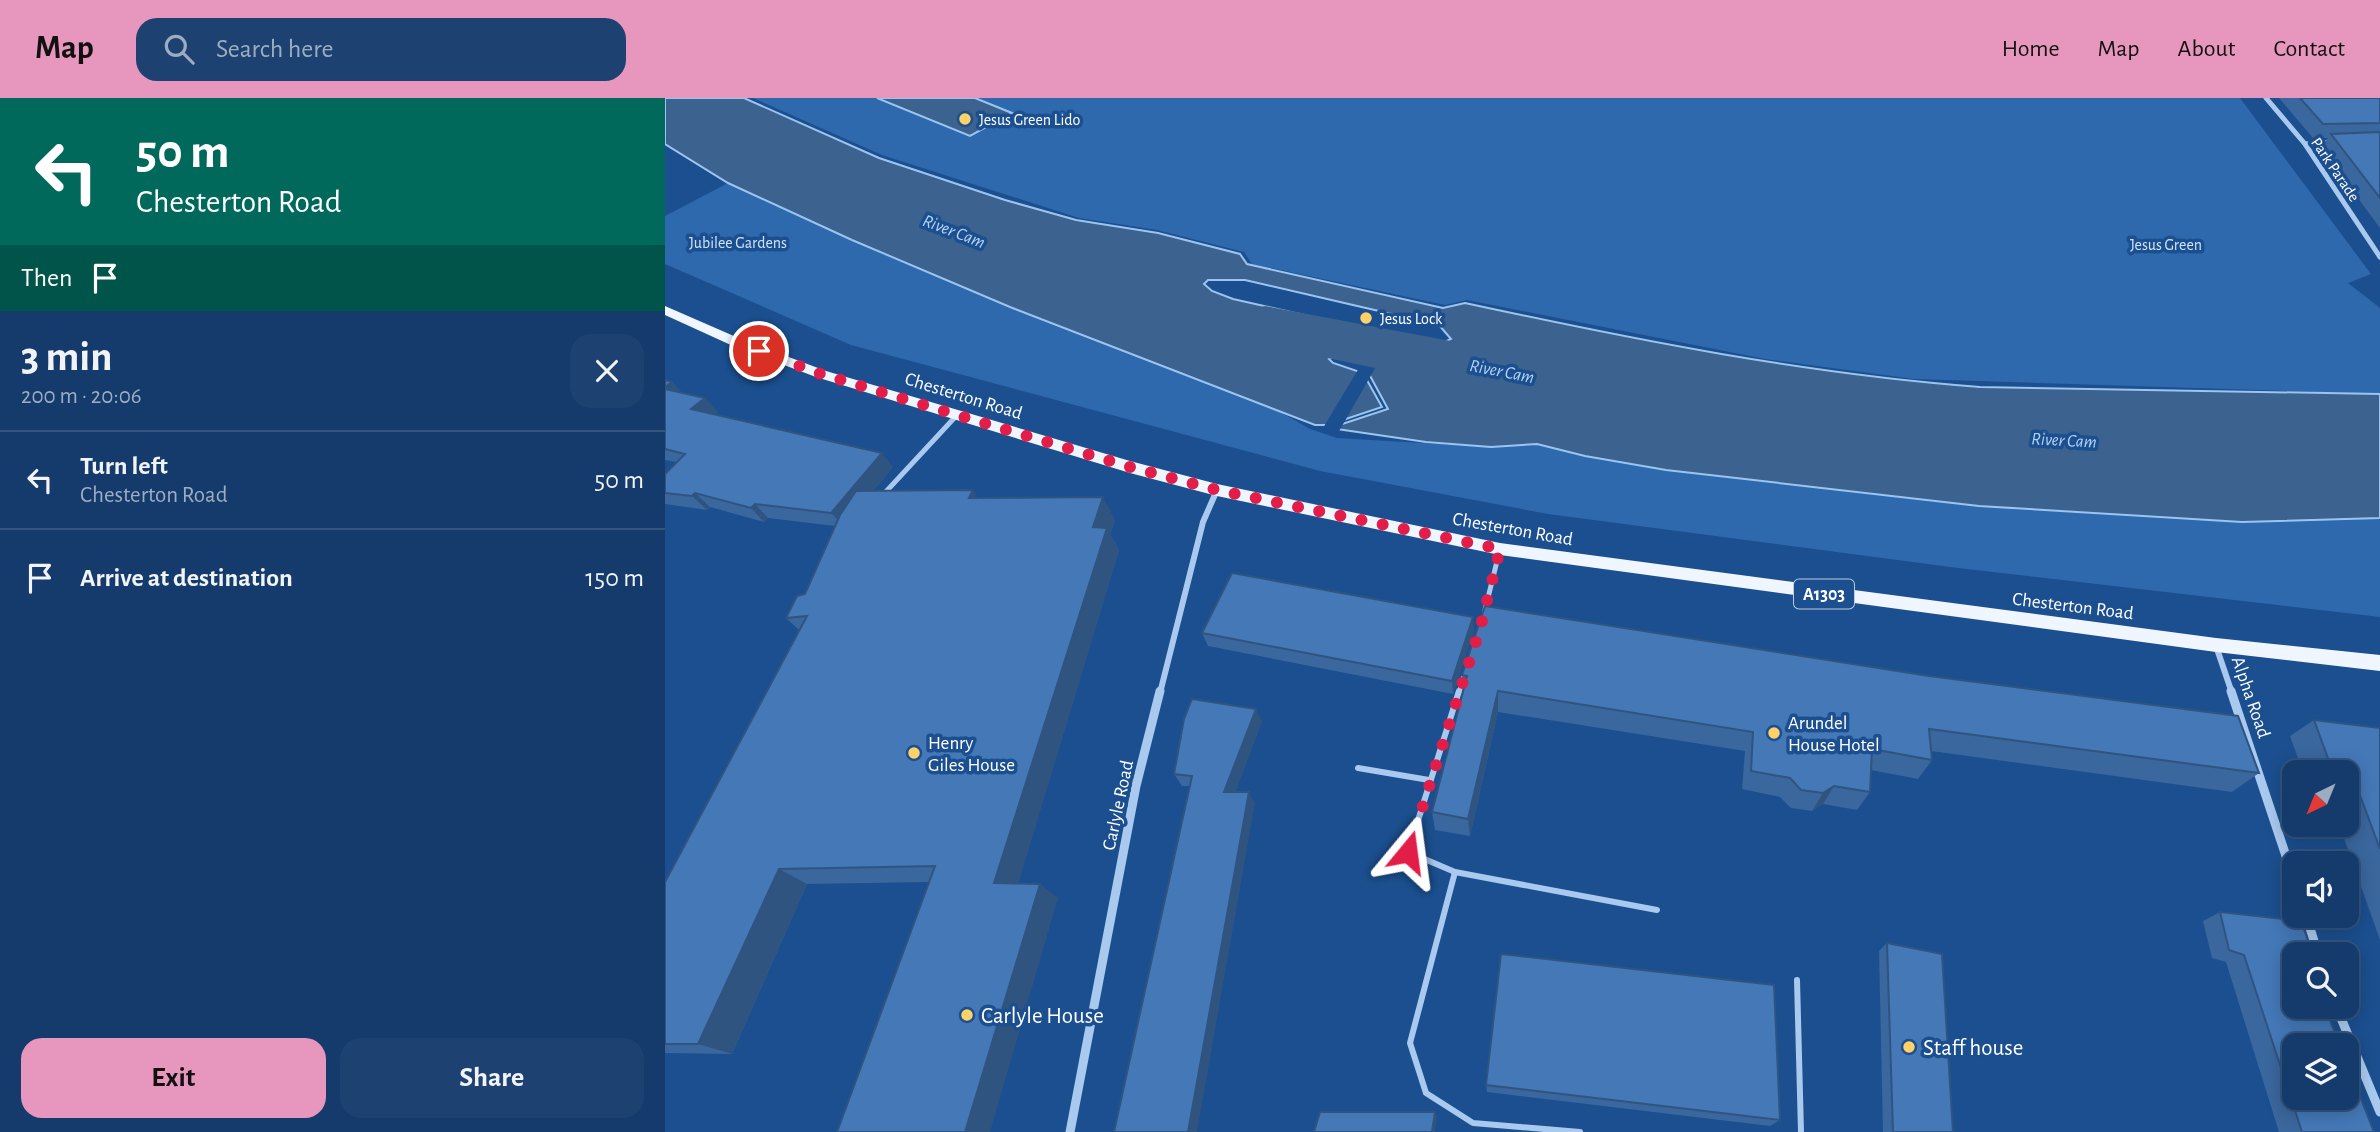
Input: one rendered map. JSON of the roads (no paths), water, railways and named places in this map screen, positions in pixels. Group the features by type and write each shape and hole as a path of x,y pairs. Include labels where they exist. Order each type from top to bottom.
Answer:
{"main road":[{"name":"Chesterton Road","path":"668,315 821,374 1130,467 1217,490 1500,549 2215,645 2380,663"}],"street":[{"name":"Park Parade","path":"2266,98 2305,144 2380,257"},
{"path":"2305,144 2343,142"},
{"name":"Carlyle Road","path":"1070,1132 1136,786 1203,522 1217,490"},
{"name":"Alpha Road","path":"2215,645 2284,851"},
{"path":"2341,1019 2380,1112"}],"lane":[{"path":"878,501 957,415"},
{"path":"1483,617 1500,549"},
{"path":"1467,667 1408,852 1455,872 1657,910"},
{"path":"1358,768 1429,780"},
{"path":"1455,872 1410,1043 1426,1093 1473,1123 1580,1132"},
{"path":"1797,980 1801,1132"}],"water":[{"path":"665,98 744,98 879,158 1005,200 1076,220 1158,233 1240,254 1247,264 1443,308 1465,303 1721,354 1850,374 1980,387 2380,394 2380,518 2242,522 1979,506 1666,470 1585,456 1537,444 1491,447 1426,442 1330,428 1388,409 1368,372 1393,333 1442,343 1451,339 1439,325 1245,280 1208,280 1204,284 1212,291 1233,299 1379,332 1362,361 1335,356 1329,359 1333,363 1363,373 1382,407 1328,425 1315,425 1010,307 852,240 728,183 665,144"},
{"name":"Jesus Green Lido","path":"877,98 975,98 1012,113 970,136"}],"waterway":[{"name":"River Cam","path":"1265,326 1488,370"}],"place":[{"name":"Jesus Green Lido","path":"965,119"},
{"name":"Jesus Lock","path":"1366,318"},
{"name":"Arundel House Hotel","path":"1774,733"},
{"name":"Henry Giles House","path":"914,753"},
{"name":"Carlyle House","path":"967,1015"},
{"name":"Staff house","path":"1909,1047"}],"park label":[{"name":"Jubilee Gardens","path":"738,242"},
{"name":"Jesus Green","path":"2166,244"}]}
